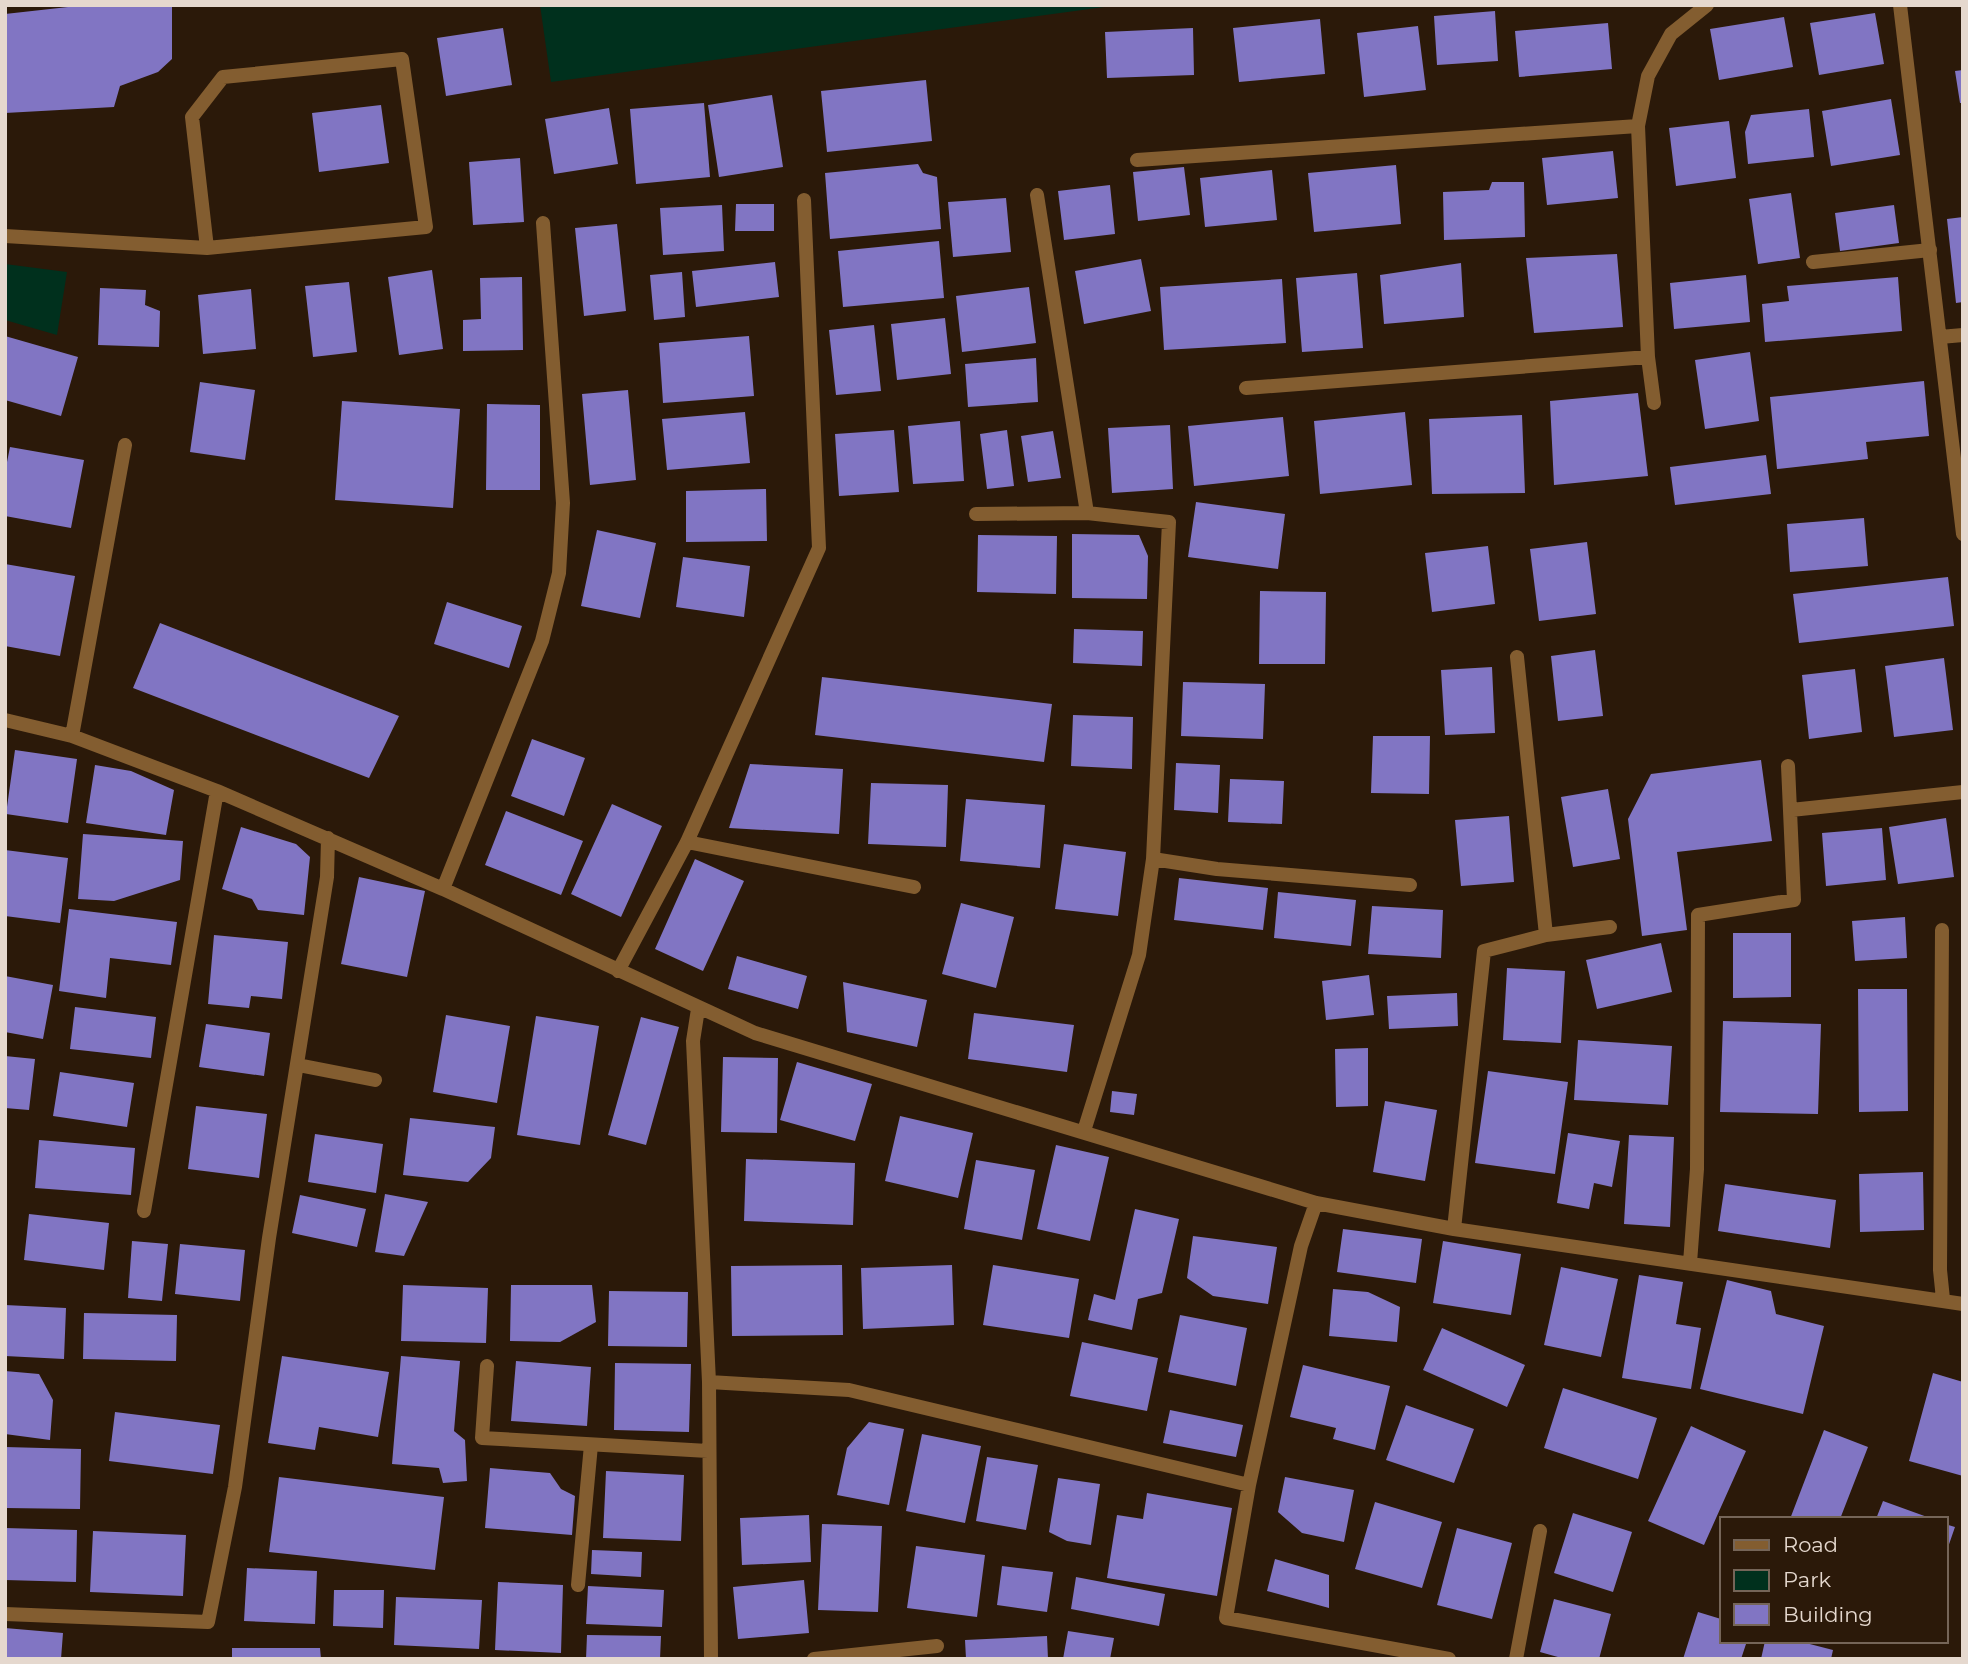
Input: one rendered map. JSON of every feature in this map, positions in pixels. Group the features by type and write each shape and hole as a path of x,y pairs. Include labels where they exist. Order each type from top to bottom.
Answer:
{"street":[{"path":"1654,404 1648,356 1638,126 1648,76 1671,34 1707,5"},
{"path":"1900,5 1963,534"},
{"path":"5,236 207,248 426,227 402,60 223,77 192,117 207,248"},
{"path":"1137,160 1638,126"},
{"path":"1037,195 1087,513"},
{"path":"618,971 687,842 819,548 804,200"},
{"path":"443,889 542,641 559,573 562,503 543,223"},
{"path":"1813,262 1930,250"},
{"path":"1940,337 1963,335"},
{"path":"1246,388 1648,356"},
{"path":"72,736 125,445"},
{"path":"976,514 1087,513 1169,522 1153,859 1139,955 1084,1130"},
{"path":"1517,657 1546,935"},
{"path":"5,720 72,736 217,791 443,889 755,1033 1316,1202 1454,1229 1963,1304"},
{"path":"1690,1263 1697,1169 1698,915 1794,900 1788,766"},
{"path":"144,1211 217,791"},
{"path":"1791,810 1963,792"},
{"path":"5,1614 208,1622 235,1487 269,1238 299,1066 327,877 328,838"},
{"path":"687,842 914,887"},
{"path":"1153,859 1217,869 1410,885"},
{"path":"1454,1229 1484,951 1546,935 1610,927"},
{"path":"1942,930 1942,1299"},
{"path":"698,1009 693,1041 709,1382 711,1659"},
{"path":"299,1066 375,1080"},
{"path":"1316,1202 1301,1246 1249,1485 1226,1618 1449,1659"},
{"path":"487,1366 482,1438 708,1451"},
{"path":"709,1382 849,1390 1249,1485"},
{"path":"578,1585 591,1446"},
{"path":"1516,1659 1540,1531"},
{"path":"814,1659 937,1646"}],"green space":[{"path":"540,5 1119,5 551,82"},
{"path":"5,264 67,272 57,335 5,320"}],"building":[{"path":"86,5 172,5 172,59 158,72 120,86 114,107 5,113 5,14"},
{"path":"1495,11 1498,61 1437,65 1434,16"},
{"path":"1875,13 1884,64 1819,75 1810,23"},
{"path":"1784,17 1793,67 1719,80 1710,29"},
{"path":"1320,19 1325,74 1239,82 1233,28"},
{"path":"1608,23 1612,69 1519,77 1515,31"},
{"path":"1418,26 1426,90 1364,97 1357,33"},
{"path":"503,28 512,85 446,96 437,38"},
{"path":"1193,28 1194,75 1107,78 1105,32"},
{"path":"1963,70 1963,103 1960,103 1955,71"},
{"path":"926,80 932,141 827,152 821,91"},
{"path":"772,95 783,167 719,177 708,105"},
{"path":"1891,99 1900,155 1831,166 1822,111"},
{"path":"704,103 710,177 636,184 630,109"},
{"path":"381,105 389,163 319,172 312,113"},
{"path":"609,108 618,164 554,174 545,119"},
{"path":"1809,109 1814,157 1748,164 1745,132 1751,115"},
{"path":"1729,121 1736,178 1676,186 1669,128"},
{"path":"1613,151 1618,198 1547,205 1542,158"},
{"path":"520,158 524,222 473,225 469,162"},
{"path":"918,164 923,173 937,177 941,229 830,239 825,173"},
{"path":"1396,165 1401,224 1314,232 1308,173"},
{"path":"1184,167 1190,215 1138,221 1133,172"},
{"path":"1272,170 1277,220 1205,227 1200,178"},
{"path":"1492,182 1524,182 1525,237 1444,240 1443,192 1489,190"},
{"path":"1110,185 1115,234 1064,240 1058,191"},
{"path":"1791,193 1800,258 1758,264 1749,199"},
{"path":"1006,198 1011,252 953,257 948,202"},
{"path":"736,204 774,204 774,231 735,231"},
{"path":"722,205 724,251 663,255 660,208"},
{"path":"1894,205 1899,243 1840,251 1835,213"},
{"path":"1963,217 1963,302 1956,303 1947,219"},
{"path":"617,224 626,311 584,316 575,228"},
{"path":"939,241 944,298 843,307 838,251"},
{"path":"1617,254 1623,327 1534,333 1526,258"},
{"path":"1141,259 1151,311 1084,324 1075,271"},
{"path":"775,262 779,297 696,307 692,271"},
{"path":"1461,263 1464,317 1384,324 1380,275"},
{"path":"432,270 443,349 399,355 388,277"},
{"path":"682,272 685,317 654,320 650,275"},
{"path":"1357,273 1363,348 1302,352 1296,278"},
{"path":"1746,275 1750,322 1674,329 1670,283"},
{"path":"522,277 523,350 463,351 463,320 481,319 480,278"},
{"path":"1898,277 1902,331 1765,342 1762,304 1789,301 1787,286"},
{"path":"1282,279 1286,343 1164,350 1160,287"},
{"path":"349,282 357,352 313,357 305,286"},
{"path":"1029,287 1036,343 962,352 956,296"},
{"path":"100,288 146,290 145,305 160,311 159,347 98,345"},
{"path":"251,289 256,349 203,354 198,295"},
{"path":"945,318 951,374 897,380 891,324"},
{"path":"874,325 881,391 836,395 829,330"},
{"path":"5,336 78,357 61,416 5,400"},
{"path":"749,336 754,396 663,403 659,343"},
{"path":"1750,352 1759,421 1705,429 1695,360"},
{"path":"1036,358 1038,402 968,407 965,364"},
{"path":"1924,381 1929,436 1866,442 1868,459 1777,469 1770,397"},
{"path":"200,382 255,390 245,460 190,452"},
{"path":"628,390 636,480 590,485 582,394"},
{"path":"1638,393 1648,476 1554,485 1550,401"},
{"path":"342,401 460,409 453,508 335,500"},
{"path":"487,404 540,405 540,490 486,490"},
{"path":"745,412 750,463 667,470 662,419"},
{"path":"1405,412 1412,485 1320,494 1314,421"},
{"path":"1522,415 1525,493 1432,494 1429,419"},
{"path":"1283,417 1289,476 1194,486 1188,426"},
{"path":"960,421 964,481 913,484 908,426"},
{"path":"1170,425 1173,489 1112,493 1108,428"},
{"path":"894,430 899,492 839,496 835,434"},
{"path":"1007,430 1014,486 987,489 980,434"},
{"path":"1053,431 1061,478 1028,482 1021,436"},
{"path":"10,447 84,460 71,528 5,516 5,472"},
{"path":"1766,455 1771,494 1675,505 1670,467"},
{"path":"766,489 767,541 686,542 686,491"},
{"path":"1196,502 1285,514 1278,569 1188,557"},
{"path":"1864,518 1868,566 1790,572 1787,524"},
{"path":"597,530 656,543 640,618 581,606"},
{"path":"1072,534 1139,535 1148,556 1147,599 1072,598"},
{"path":"978,535 1057,536 1056,594 977,592"},
{"path":"1587,542 1596,614 1539,621 1530,549"},
{"path":"1488,546 1495,604 1432,612 1425,553"},
{"path":"683,557 750,566 744,617 676,607"},
{"path":"5,564 75,576 60,656 5,646"},
{"path":"1948,577 1954,626 1799,643 1793,594"},
{"path":"1260,591 1326,592 1325,664 1259,664"},
{"path":"447,602 522,626 509,668 434,644"},
{"path":"160,623 399,716 369,778 133,688"},
{"path":"1074,629 1143,631 1142,666 1073,663"},
{"path":"1595,650 1603,716 1558,721 1551,656"},
{"path":"1944,658 1953,730 1894,737 1885,666"},
{"path":"1492,667 1495,733 1445,735 1441,670"},
{"path":"1855,669 1862,732 1809,739 1802,675"},
{"path":"822,677 1052,704 1044,762 815,735"},
{"path":"1183,682 1265,684 1263,739 1181,736"},
{"path":"1073,715 1133,717 1132,769 1071,766"},
{"path":"1373,736 1430,736 1429,794 1371,793"},
{"path":"532,739 585,758 564,816 511,796"},
{"path":"15,750 77,759 68,823 6,814"},
{"path":"1761,760 1772,841 1677,852 1687,930 1642,936 1628,819 1651,774"},
{"path":"1176,763 1220,765 1218,813 1174,810"},
{"path":"750,764 843,769 839,834 729,828"},
{"path":"95,765 131,771 174,790 166,835 86,823"},
{"path":"1230,779 1284,781 1282,824 1228,822"},
{"path":"871,783 948,785 946,847 868,844"},
{"path":"1608,789 1620,859 1573,867 1561,797"},
{"path":"966,799 1045,805 1040,868 960,861"},
{"path":"612,804 662,826 621,917 571,894"},
{"path":"506,811 583,841 561,895 485,865"},
{"path":"1509,816 1514,882 1461,886 1455,820"},
{"path":"1946,818 1954,877 1898,884 1889,827"},
{"path":"241,827 296,844 310,857 304,915 258,910 252,899 222,889"},
{"path":"1882,828 1886,880 1826,886 1822,833"},
{"path":"83,834 183,841 180,880 114,901 78,899"},
{"path":"1064,844 1126,852 1118,916 1055,909"},
{"path":"5,850 68,858 60,923 5,916"},
{"path":"695,859 744,881 703,971 655,949"},
{"path":"359,877 425,891 407,977 341,964"},
{"path":"1179,878 1268,888 1263,930 1174,920"},
{"path":"1278,892 1356,900 1351,946 1274,938"},
{"path":"961,903 1014,917 996,988 942,974"},
{"path":"1372,906 1443,910 1441,958 1368,954"},
{"path":"69,909 177,922 171,965 110,958 106,998 59,991"},
{"path":"1905,917 1907,958 1855,961 1852,921"},
{"path":"1733,933 1791,933 1791,997 1733,998"},
{"path":"214,935 288,942 282,999 251,996 249,1008 208,1004"},
{"path":"1661,943 1672,992 1597,1009 1586,960"},
{"path":"737,956 807,976 798,1009 728,989"},
{"path":"1507,968 1565,971 1561,1043 1503,1040"},
{"path":"1369,975 1374,1015 1326,1020 1322,981"},
{"path":"5,976 53,985 43,1039 5,1032"},
{"path":"843,982 927,1000 917,1047 847,1032"},
{"path":"1858,989 1907,989 1908,1111 1859,1112"},
{"path":"1457,993 1458,1026 1389,1029 1387,996"},
{"path":"75,1007 156,1017 151,1058 70,1049"},
{"path":"974,1013 1074,1025 1067,1072 968,1059"},
{"path":"446,1015 510,1026 497,1103 433,1092"},
{"path":"536,1016 599,1026 580,1145 517,1135"},
{"path":"641,1017 679,1027 646,1145 608,1135"},
{"path":"1723,1021 1821,1024 1818,1114 1720,1112"},
{"path":"206,1024 270,1033 264,1076 199,1067"},
{"path":"1578,1040 1672,1046 1668,1105 1574,1100"},
{"path":"1368,1048 1368,1106 1336,1107 1335,1049"},
{"path":"5,1056 35,1059 29,1110 5,1108"},
{"path":"723,1057 778,1058 777,1133 721,1132"},
{"path":"797,1062 872,1084 855,1141 780,1120"},
{"path":"1488,1071 1568,1082 1555,1174 1475,1163"},
{"path":"60,1072 134,1083 127,1127 53,1116"},
{"path":"1112,1091 1137,1094 1134,1115 1110,1112"},
{"path":"1385,1101 1437,1110 1425,1181 1373,1172"},
{"path":"196,1106 267,1114 259,1178 188,1169"},
{"path":"900,1116 973,1133 958,1198 885,1181"},
{"path":"410,1118 495,1127 491,1158 468,1182 403,1175"},
{"path":"1568,1133 1620,1141 1612,1187 1594,1183 1589,1209 1557,1203"},
{"path":"315,1134 383,1144 376,1193 308,1182"},
{"path":"1629,1135 1674,1137 1670,1227 1624,1224"},
{"path":"39,1140 135,1148 131,1195 35,1188"},
{"path":"1056,1145 1109,1157 1090,1241 1037,1229"},
{"path":"746,1159 855,1163 853,1225 744,1221"},
{"path":"976,1160 1035,1170 1022,1240 964,1229"},
{"path":"1923,1172 1924,1230 1860,1232 1859,1174"},
{"path":"1725,1184 1836,1200 1830,1248 1718,1231"},
{"path":"385,1194 428,1202 404,1256 375,1252"},
{"path":"300,1195 366,1209 357,1247 292,1233"},
{"path":"1135,1209 1179,1219 1162,1293 1138,1299 1132,1330 1088,1320 1094,1294 1115,1300"},
{"path":"29,1214 109,1223 104,1270 24,1260"},
{"path":"1343,1229 1422,1239 1416,1283 1337,1272"},
{"path":"1193,1236 1277,1247 1268,1304 1213,1296 1187,1278"},
{"path":"132,1241 168,1244 162,1301 128,1298"},
{"path":"1443,1241 1521,1254 1511,1315 1433,1303"},
{"path":"180,1244 245,1250 240,1301 175,1294"},
{"path":"842,1265 843,1335 732,1336 731,1266"},
{"path":"952,1265 954,1325 863,1329 861,1268"},
{"path":"993,1265 1079,1279 1069,1338 983,1325"},
{"path":"1561,1267 1618,1279 1601,1357 1544,1345"},
{"path":"1639,1275 1683,1282 1676,1324 1701,1328 1691,1389 1622,1378"},
{"path":"1727,1280 1771,1291 1776,1314 1824,1326 1803,1414 1700,1389"},
{"path":"403,1285 488,1288 486,1343 401,1341"},
{"path":"511,1285 592,1285 596,1322 560,1342 510,1341"},
{"path":"1333,1289 1368,1292 1400,1307 1397,1342 1329,1336"},
{"path":"609,1291 688,1292 687,1347 608,1346"},
{"path":"5,1305 66,1308 64,1359 5,1356"},
{"path":"84,1313 177,1315 176,1361 83,1359"},
{"path":"1180,1315 1247,1328 1236,1386 1168,1372"},
{"path":"1442,1328 1525,1365 1507,1407 1423,1370"},
{"path":"1082,1342 1158,1358 1147,1411 1070,1396"},
{"path":"282,1356 389,1372 378,1437 319,1427 315,1450 268,1443"},
{"path":"401,1356 460,1361 454,1431 465,1440 467,1481 443,1483 439,1468 392,1464"},
{"path":"516,1361 591,1367 587,1426 511,1421"},
{"path":"615,1363 691,1364 689,1432 614,1430"},
{"path":"1303,1365 1390,1386 1375,1450 1333,1439 1336,1428 1290,1417"},
{"path":"5,1371 39,1374 53,1400 50,1440 5,1434"},
{"path":"1933,1373 1963,1382 1963,1476 1909,1461"},
{"path":"1563,1388 1657,1418 1638,1479 1544,1448"},
{"path":"1406,1405 1474,1429 1454,1483 1386,1460"},
{"path":"1170,1410 1243,1425 1236,1457 1163,1443"},
{"path":"115,1412 220,1425 213,1474 109,1461"},
{"path":"869,1422 904,1429 889,1505 837,1495 847,1448"},
{"path":"1691,1426 1746,1451 1704,1545 1648,1521"},
{"path":"1824,1430 1868,1447 1841,1517 1791,1517"},
{"path":"922,1434 981,1446 965,1523 906,1511"},
{"path":"5,1447 81,1449 80,1509 5,1508"},
{"path":"987,1457 1038,1465 1026,1530 976,1521"},
{"path":"490,1468 550,1473 561,1489 575,1496 572,1535 485,1528"},
{"path":"606,1471 684,1475 681,1541 603,1538"},
{"path":"279,1477 444,1497 435,1570 269,1552"},
{"path":"1285,1477 1354,1490 1344,1542 1302,1533 1278,1512"},
{"path":"1058,1478 1100,1484 1091,1545 1067,1541 1049,1532"},
{"path":"1147,1493 1232,1508 1217,1596 1107,1578 1117,1515 1143,1519"},
{"path":"1883,1501 1927,1517 1877,1517"},
{"path":"1375,1502 1442,1522 1422,1588 1355,1569"},
{"path":"1573,1513 1632,1532 1613,1592 1554,1573"},
{"path":"809,1515 811,1562 742,1565 740,1518"},
{"path":"822,1524 882,1526 878,1612 818,1610"},
{"path":"1947,1525 1955,1527 1947,1550"},
{"path":"5,1528 77,1530 76,1582 5,1580"},
{"path":"1457,1528 1512,1543 1492,1619 1437,1605"},
{"path":"93,1531 186,1535 183,1596 90,1592"},
{"path":"916,1546 985,1555 977,1617 907,1608"},
{"path":"592,1550 642,1552 641,1577 591,1574"},
{"path":"1275,1559 1329,1575 1329,1608 1267,1591"},
{"path":"1002,1566 1053,1572 1047,1612 997,1605"},
{"path":"247,1568 317,1571 315,1624 244,1621"},
{"path":"1076,1577 1165,1594 1159,1626 1071,1609"},
{"path":"804,1580 809,1633 738,1639 733,1587"},
{"path":"498,1582 563,1585 561,1653 495,1650"},
{"path":"588,1586 664,1590 662,1627 586,1624"},
{"path":"334,1590 384,1590 383,1628 333,1626"},
{"path":"396,1597 482,1600 479,1649 394,1645"},
{"path":"1554,1599 1611,1614 1599,1659 1565,1659 1540,1652"},
{"path":"1698,1612 1720,1619 1720,1643 1746,1643 1741,1659 1683,1659"},
{"path":"5,1628 63,1633 61,1659 5,1659"},
{"path":"1068,1631 1114,1638 1110,1659 1063,1659"},
{"path":"587,1635 661,1636 660,1659 586,1659"},
{"path":"1047,1636 1048,1659 966,1659 965,1640"},
{"path":"1765,1643 1806,1643 1833,1650 1831,1659 1761,1659"},
{"path":"232,1648 320,1648 321,1659 232,1659"}]}
